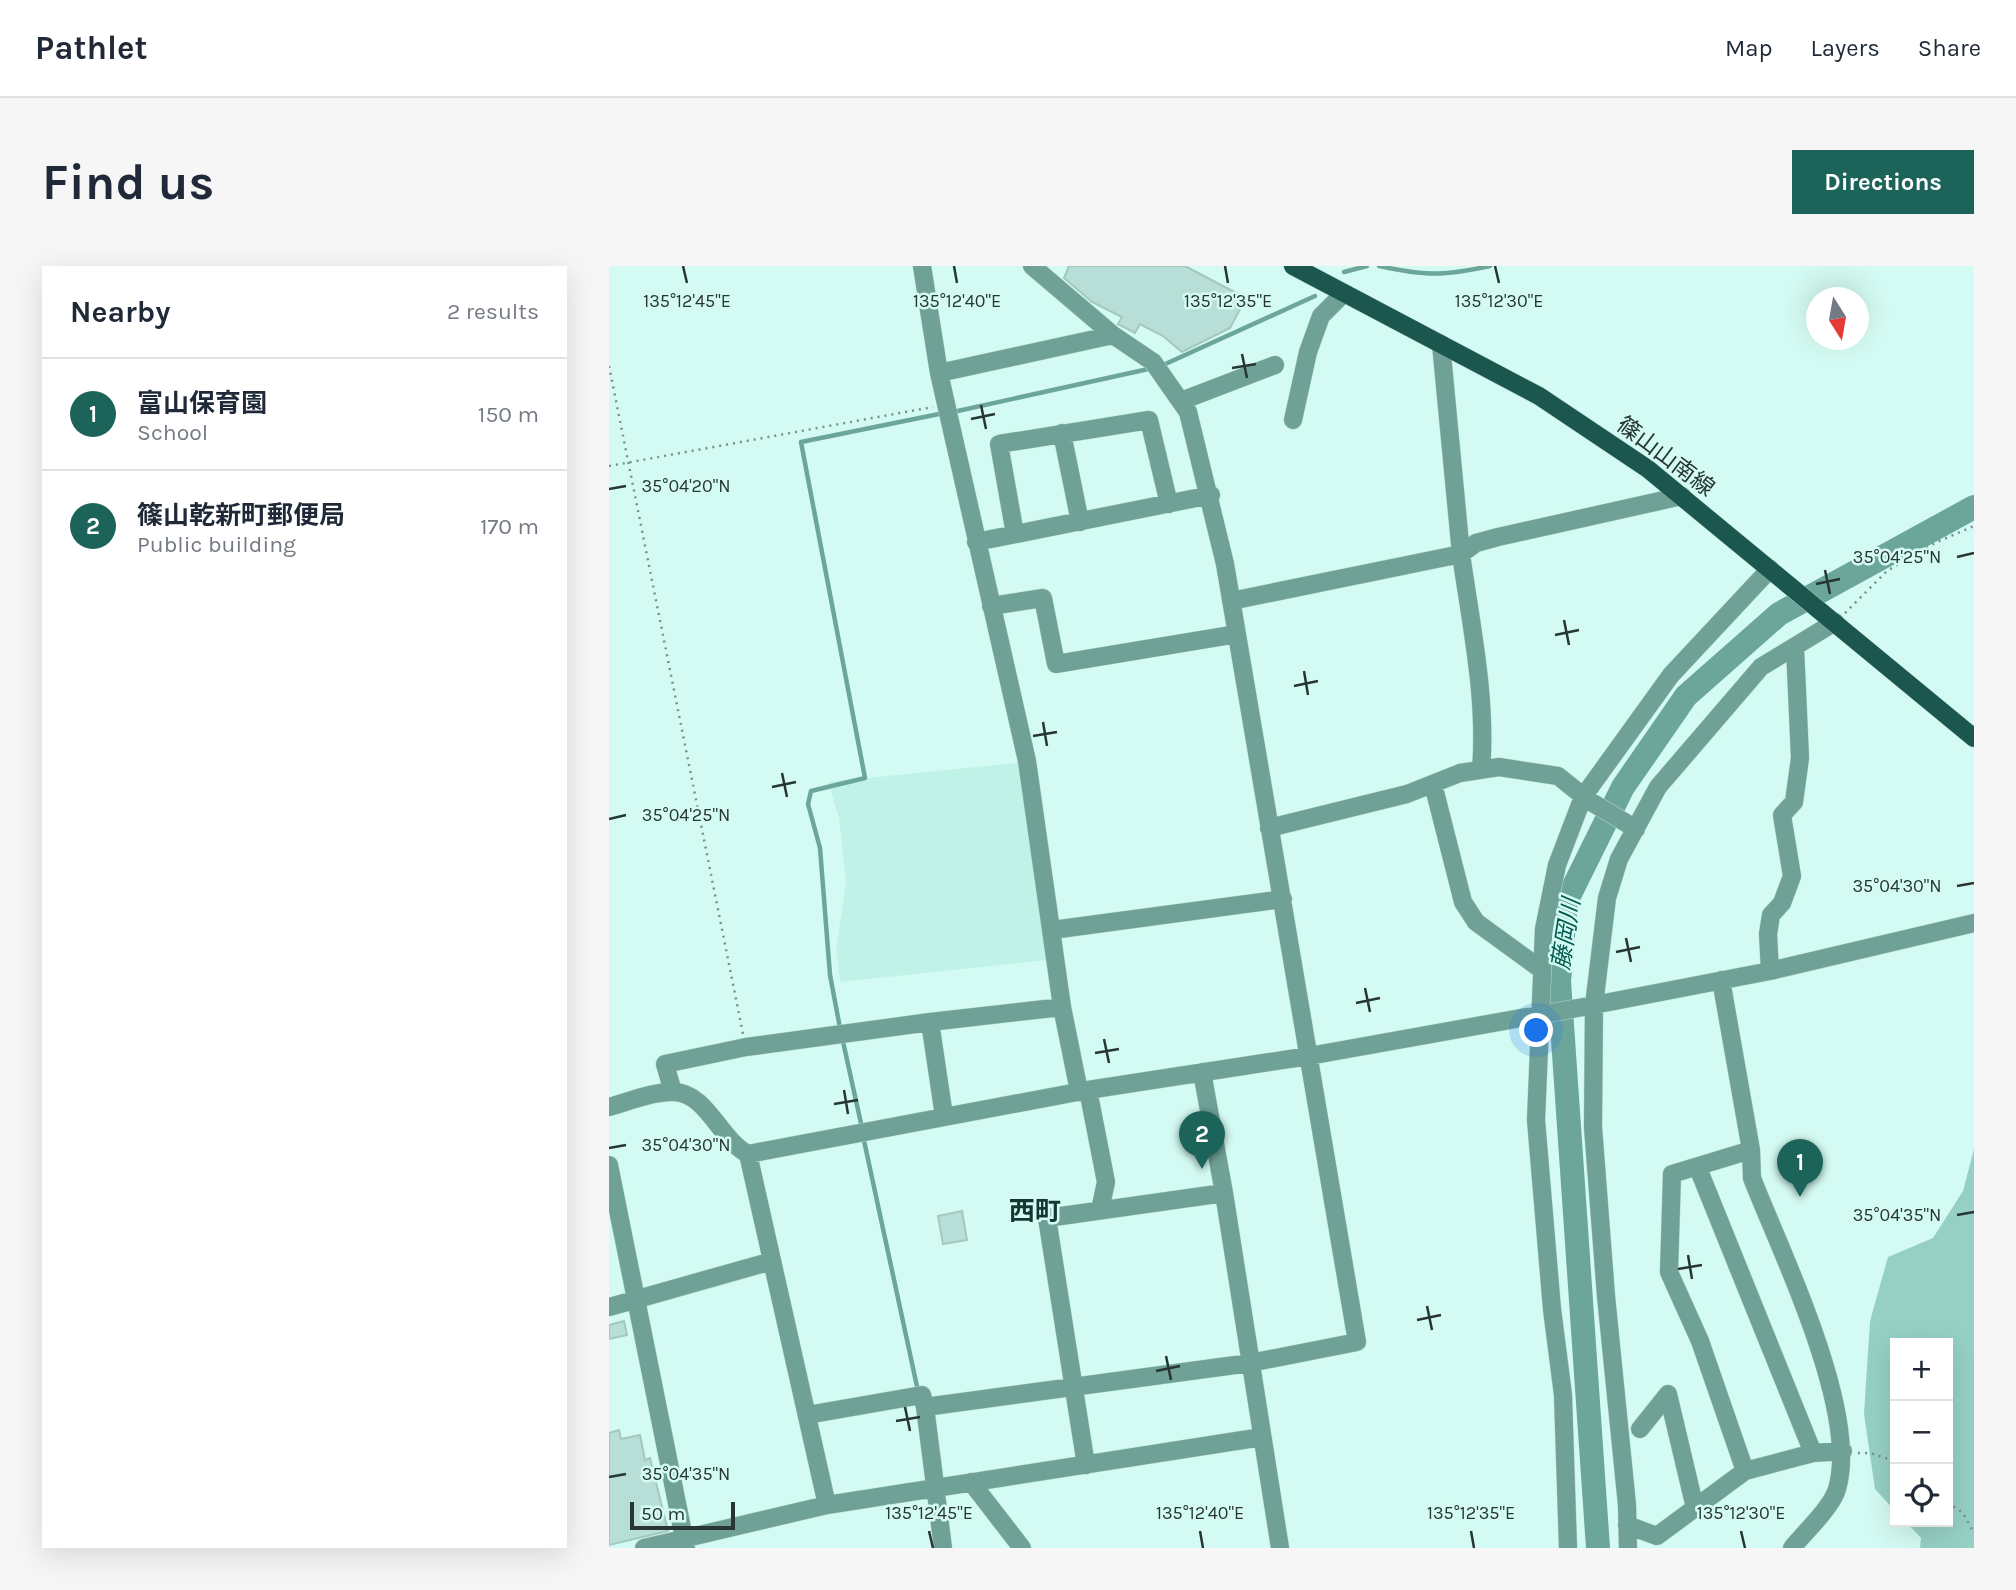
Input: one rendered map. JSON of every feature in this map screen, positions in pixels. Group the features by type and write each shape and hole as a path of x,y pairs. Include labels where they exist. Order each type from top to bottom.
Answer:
{"main road":[{"name":"篠山山南線","path":"1293,266 1539,396 1648,469 1974,738"}],"street":[{"path":"922,266 939,373 1027,761 1062,1007 1106,1182 1100,1210"},
{"path":"925,1407 1250,1363 1357,1342 1237,634 1211,495 1188,412 1158,368 1113,335 1032,266"},
{"path":"1293,420 1308,352 1321,316 1344,293"},
{"path":"939,373 1113,335"},
{"path":"1441,344 1461,554 1476,660 1483,749 1481,770"},
{"path":"1181,401 1275,365"},
{"path":"1016,534 999,444 1149,420 1170,504"},
{"path":"1062,432 1080,522"},
{"path":"976,542 1211,495"},
{"path":"1231,601 1461,554 1476,543 1498,537 1682,496"},
{"path":"1568,1548 1563,1395 1552,1309 1536,1120 1544,929 1557,865 1586,799 1671,675 1776,574"},
{"path":"991,606 1043,598 1056,664 1237,634"},
{"path":"1628,1548 1593,1127 1588,1006 1607,898 1619,859 1633,827 1658,787 1761,667 1795,647 1830,619"},
{"path":"1770,971 1768,934 1771,915 1782,903 1792,876 1782,815 1794,802 1800,758 1795,647"},
{"path":"1269,828 1407,794 1460,773 1518,769 1558,776 1586,799 1633,827"},
{"path":"1433,784 1463,902 1475,922 1542,970"},
{"path":"1052,930 1283,899"},
{"path":"609,1107 673,1092 694,1097 735,1147 748,1154 944,1115 1309,1056 1721,981 1974,923"},
{"path":"1721,981 1751,1150 1752,1178 1823,1357 1843,1451 1837,1492 1792,1548"},
{"path":"673,1092 665,1064 746,1047 1062,1007"},
{"path":"930,1022 944,1115"},
{"path":"1202,1072 1224,1193 1280,1548"},
{"path":"1745,1471 1700,1341 1669,1272 1672,1174 1751,1150"},
{"path":"748,1154 827,1505"},
{"path":"609,1166 685,1544"},
{"path":"1697,1168 1813,1453"},
{"path":"1086,1465 1047,1219 1224,1193"},
{"path":"609,1307 772,1261"},
{"path":"1640,1429 1668,1394 1695,1508"},
{"path":"807,1415 922,1395 937,1488 943,1548"},
{"path":"644,1548 685,1544 827,1505 1262,1437"},
{"path":"1627,1525 1657,1536 1745,1471 1813,1453 1843,1451"},
{"path":"971,1482 1021,1548"}],"path":[{"path":"609,366 746,1047"},
{"path":"609,466 948,412"},
{"path":"1830,619 1887,571 1937,542 1974,526"},
{"path":"1843,1451 1870,1452 1890,1459"},
{"path":"1953,1506 1963,1513 1974,1533"}],"shaded area":[{"path":"1025,762 1057,959 840,982 836,949 846,882 839,818 828,782"},
{"path":"1974,1149 1974,1548 1920,1548 1921,1538 1911,1527 1953,1527 1953,1338 1890,1338 1890,1506 1875,1489 1864,1414 1870,1321 1888,1257 1933,1238 1963,1191"}],"building":[{"path":"1069,266 1185,266 1246,298 1230,328 1182,352 1163,336 1140,324 1135,333 1118,324 1122,317 1092,302 1064,278"},
{"path":"962,1211 967,1240 943,1244 938,1216"},
{"path":"624,1321 627,1335 609,1339 609,1325"},
{"path":"619,1430 621,1439 640,1435 645,1460 650,1458 668,1531 609,1545 609,1433"}],"waterway":[{"path":"1344,272 1367,266"},
{"path":"1379,266 1435,274 1490,266"},
{"path":"1161,366 1315,296"},
{"path":"953,412 1153,368"},
{"path":"840,1028 830,975 820,848 808,804 811,791 865,778 801,442 944,413"},
{"name":"藤岡川","path":"1598,1548 1559,981 1566,902 1623,787 1686,696 1779,614 1974,507"},
{"path":"842,1037 862,1128"},
{"path":"863,1136 918,1391"}],"place":[{"name":"篠山乾新町郵便局","path":"1202,1169"},
{"name":"富山保育園","path":"1800,1197"}],"district":[{"name":"西町","path":"1035,1211"}]}
